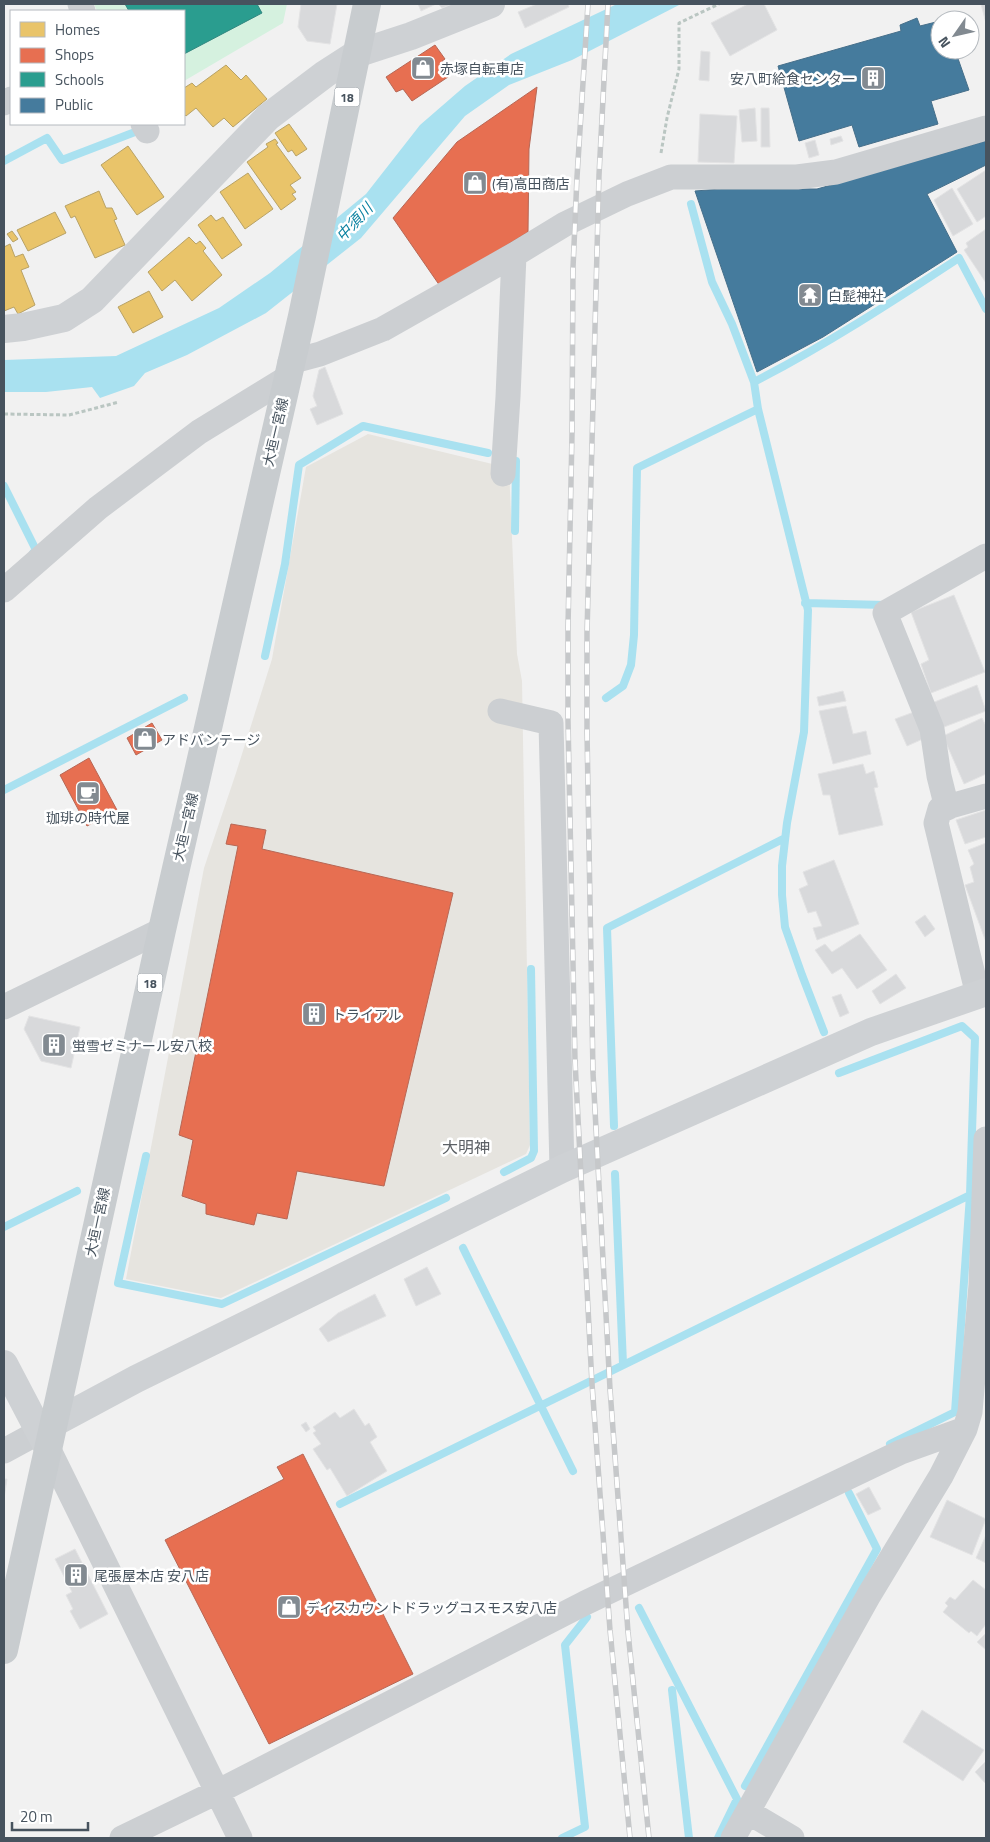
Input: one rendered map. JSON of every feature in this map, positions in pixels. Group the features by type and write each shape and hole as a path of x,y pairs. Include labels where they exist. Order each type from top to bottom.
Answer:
{"main road":[{"name":"大垣一宮線","path":"4,1650 47,1434 302,316 367,4"}],"street":[{"path":"4,329 64,318 92,300 268,117 325,74 356,54 411,36 491,4"},
{"path":"4,590 106,502 199,432 289,370 320,354 383,329 565,224 627,194 671,178 797,177 836,172 986,128"},
{"path":"503,474 514,255"},
{"path":"947,808 939,776 932,729 885,612 986,556"},
{"path":"500,710 551,722 562,1169"},
{"path":"4,1451 47,1434 136,1379 562,1169 871,1032 982,993 936,824 940,809 986,796"},
{"path":"4,1007 162,930"},
{"path":"733,1838 869,1595 974,1420 986,1139"},
{"path":"4,1364 47,1434 240,1838"},
{"path":"122,1838 217,1792 584,1603 900,1452 974,1420"},
{"path":"748,1812 792,1838"}],"path":[{"path":"657,182 667,118 679,69 679,23 719,4"},
{"path":"4,414 69,415 120,402"}],"shaded area":[{"path":"368,434 509,468 517,654 522,681 530,1145 526,1154 221,1298 126,1279 204,868 272,659 306,467"}],"green space":[{"path":"94,4 287,4 283,23 185,80 185,10 97,10"}],"water":[{"name":"中須川","path":"617,4 681,4 572,60 509,85 465,116 361,238 266,313 187,355 145,373 134,386 100,398 92,387 46,392 4,392 4,360 116,356 219,308 270,273 366,194 420,125 465,86 511,54"}],"building: Homes":[{"path":"226,65 241,80 246,75 267,99 233,127 224,118 213,127 196,108 185,115 185,87 192,83 196,87"},
{"path":"289,124 307,149 296,156 292,150 288,152 275,133"},
{"path":"275,139 278,143 276,144 301,178 290,185 296,192 292,194 296,199 281,210 247,162 268,147 266,144"},
{"path":"128,146 164,197 137,215 101,165"},
{"path":"248,173 273,209 245,229 220,192"},
{"path":"99,191 106,208 112,208 117,219 114,220 125,245 95,258 75,216 71,218 65,206"},
{"path":"55,212 66,233 28,251 17,230"},
{"path":"211,215 216,221 223,217 242,245 222,259 198,225"},
{"path":"12,231 18,239 13,242 7,234"},
{"path":"189,237 196,244 200,241 206,248 203,251 222,275 192,301 175,280 162,291 148,272"},
{"path":"10,244 15,257 23,254 29,267 21,270 35,305 18,314 14,307 4,311 4,247"},
{"path":"149,291 163,317 133,333 118,307"}],"building: Shops":[{"name":"赤塚自転車店","path":"435,45 445,59 442,61 451,75 412,101 403,89 396,92 386,77"},
{"name":"(有)高田商店","path":"537,87 529,149 528,232 440,286 393,218 457,142"},
{"name":"アドバンテージ","path":"152,723 162,740 136,755 127,738"},
{"name":"珈琲の時代屋","path":"89,758 117,810 87,826 60,775"},
{"name":"トライアル","path":"231,824 266,830 262,849 453,893 384,1186 297,1171 287,1219 257,1213 254,1225 206,1214 206,1204 182,1196 193,1140 179,1135 238,846 226,844"},
{"name":"ディスカウントドラッグコスモス安八店","path":"303,1454 413,1674 269,1744 165,1540 284,1479 277,1467"}],"building: Schools":[{"path":"125,4 257,4 262,13 185,53 185,10 128,10"}],"building: Public":[{"name":"安八町給食センター","path":"917,18 920,26 930,24 930,60 958,60 969,90 931,101 938,124 859,147 852,125 799,141 778,66 901,31 900,25"},
{"name":"白髭神社","path":"986,141 986,165 927,194 957,252 823,337 757,372 695,191 721,189 817,189"}],"building: Other":[{"path":"301,4 337,4 330,44 307,41 298,27"},
{"path":"418,4 436,4 421,11"},
{"path":"438,4 454,4 442,8"},
{"path":"537,4 568,4 569,7 525,28 518,12"},
{"path":"748,4 764,4 777,30 730,56 711,23"},
{"path":"981,4 986,4 986,23"},
{"path":"701,51 710,52 709,81 699,80"},
{"path":"755,108 757,141 742,142 739,110"},
{"path":"761,108 769,108 770,147 761,147"},
{"path":"700,114 737,116 734,163 698,162"},
{"path":"841,136 843,141 831,145 830,139"},
{"path":"815,140 819,155 809,158 805,143"},
{"path":"986,170 986,216 977,222 957,189"},
{"path":"952,188 973,224 953,236 934,200"},
{"path":"986,229 986,283 964,250 968,247 966,243"},
{"path":"325,367 343,414 317,425 310,409 317,406 313,396 319,370"},
{"path":"954,595 985,672 931,693 921,664 929,660 911,612"},
{"path":"977,685 986,711 944,727 932,703"},
{"path":"843,691 846,701 819,706 817,697"},
{"path":"846,706 853,734 866,731 871,754 833,764 819,711"},
{"path":"914,712 925,738 907,746 895,719"},
{"path":"982,718 986,726 986,774 964,784 943,736"},
{"path":"863,764 866,774 874,771 878,787 874,788 883,825 839,835 830,795 823,795 818,774"},
{"path":"986,810 986,837 965,844 956,820"},
{"path":"986,843 986,942 965,885 974,882 970,867 974,864 968,850"},
{"path":"834,860 859,924 817,940 813,928 822,926 816,911 808,913 799,889 808,885 803,872"},
{"path":"925,915 935,929 925,937 915,922"},
{"path":"860,934 887,970 857,989 842,968 832,974 815,950 825,944 832,952"},
{"path":"896,974 906,988 880,1004 872,991"},
{"path":"841,994 849,1013 840,1017 832,997"},
{"name":"蛍雪ゼミナール安八校","path":"29,1016 80,1027 71,1068 41,1061 24,1029"},
{"path":"427,1267 441,1294 416,1306 404,1279"},
{"path":"375,1294 386,1316 328,1342 319,1329 338,1313"},
{"path":"354,1409 365,1426 369,1423 377,1437 370,1442 387,1471 347,1496 330,1468 327,1470 313,1449 321,1444 313,1433 316,1431 313,1427 335,1412 340,1418"},
{"path":"306,1422 310,1429 306,1432 301,1425"},
{"path":"4,1479 7,1479 4,1498"},
{"path":"869,1487 881,1509 868,1515 856,1494"},
{"path":"947,1500 986,1519 972,1555 930,1537"},
{"path":"986,1535 986,1563 976,1558"},
{"name":"尾張屋本店 安八店","path":"75,1549 108,1614 80,1629 70,1611 73,1609 66,1595 72,1592 55,1559"},
{"path":"973,1580 986,1590 986,1624 977,1636 971,1631 969,1633 943,1612 948,1606 945,1603 950,1597 955,1600"},
{"path":"986,1633 986,1650 977,1642"},
{"path":"922,1710 984,1750 963,1781 903,1742"},
{"path":"986,1761 986,1784 975,1772"}],"waterway":[{"path":"4,161 47,138 62,160 135,132"},
{"path":"691,204 712,282 732,324 754,382 758,409 808,610 804,732 787,823 782,866 782,895 785,927 824,1032"},
{"path":"754,382 833,338 959,258 986,309"},
{"path":"606,698 623,686 631,665 634,635 637,468 758,409"},
{"path":"265,656 285,564 299,465 363,426 488,453"},
{"path":"515,531 516,461"},
{"path":"4,486 36,550 33,553"},
{"path":"805,603 885,605"},
{"path":"4,790 184,698"},
{"path":"614,1126 607,928 785,838"},
{"path":"504,1172 531,1158 534,1151 531,969"},
{"path":"839,1073 962,1026 975,1038 970,1195 955,1412 890,1444"},
{"path":"146,1156 118,1283 222,1304 446,1198"},
{"path":"615,1174 623,1364"},
{"path":"4,1227 77,1191"},
{"path":"340,1504 970,1195"},
{"path":"463,1248 573,1471"},
{"path":"745,1786 877,1549 849,1493"},
{"path":"639,1608 737,1799 718,1838"},
{"path":"562,1838 585,1827 565,1645 587,1617"},
{"path":"672,1690 689,1838"}],"railway":[{"path":"588,4 573,268 568,627 575,1061 592,1384 610,1630 630,1838"},
{"path":"608,4 599,175 587,633 593,1073 610,1389 628,1632 649,1838"}],"place":[{"name":"赤塚自転車店","path":"423,68"},
{"name":"安八町給食センター","path":"873,78"},
{"name":"(有)高田商店","path":"475,183"},
{"name":"白髭神社","path":"810,295"},
{"name":"アドバンテージ","path":"145,739"},
{"name":"珈琲の時代屋","path":"88,793"},
{"name":"トライアル","path":"314,1014"},
{"name":"蛍雪ゼミナール安八校","path":"54,1045"},
{"name":"尾張屋本店 安八店","path":"76,1575"},
{"name":"ディスカウントドラッグコスモス安八店","path":"289,1607"}],"district":[{"name":"大明神","path":"466,1147"}]}
